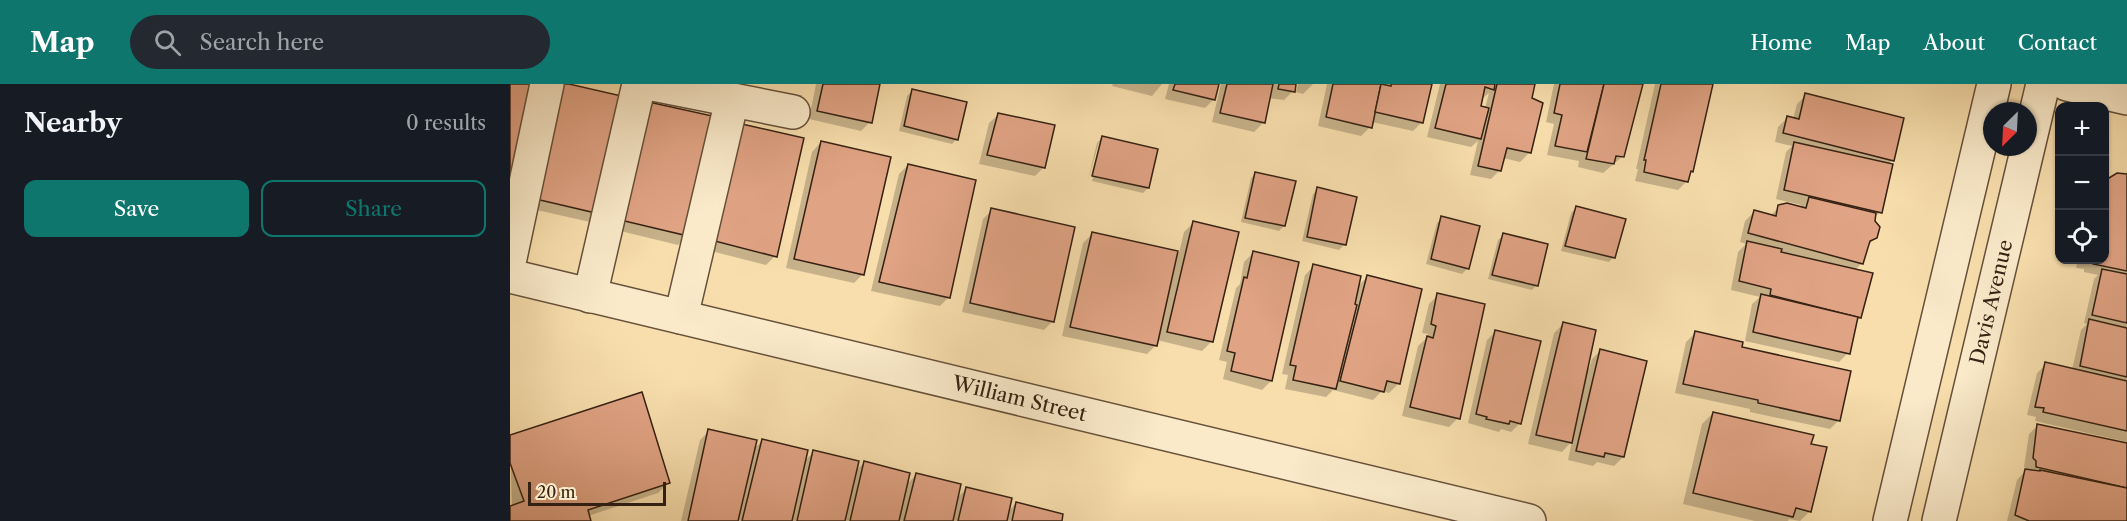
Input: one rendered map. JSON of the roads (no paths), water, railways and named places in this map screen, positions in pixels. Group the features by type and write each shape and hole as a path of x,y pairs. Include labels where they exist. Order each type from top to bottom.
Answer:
{"street":[{"path":"510,258 547,84"},
{"path":"591,296 639,84"},
{"path":"653,84 793,112"},
{"path":"1890,521 1994,84"},
{"name":"Davis Avenue","path":"1939,521 2043,84"},
{"path":"2067,84 2127,98"},
{"path":"681,317 732,100"},
{"name":"William Street","path":"510,276 1529,521"}]}
